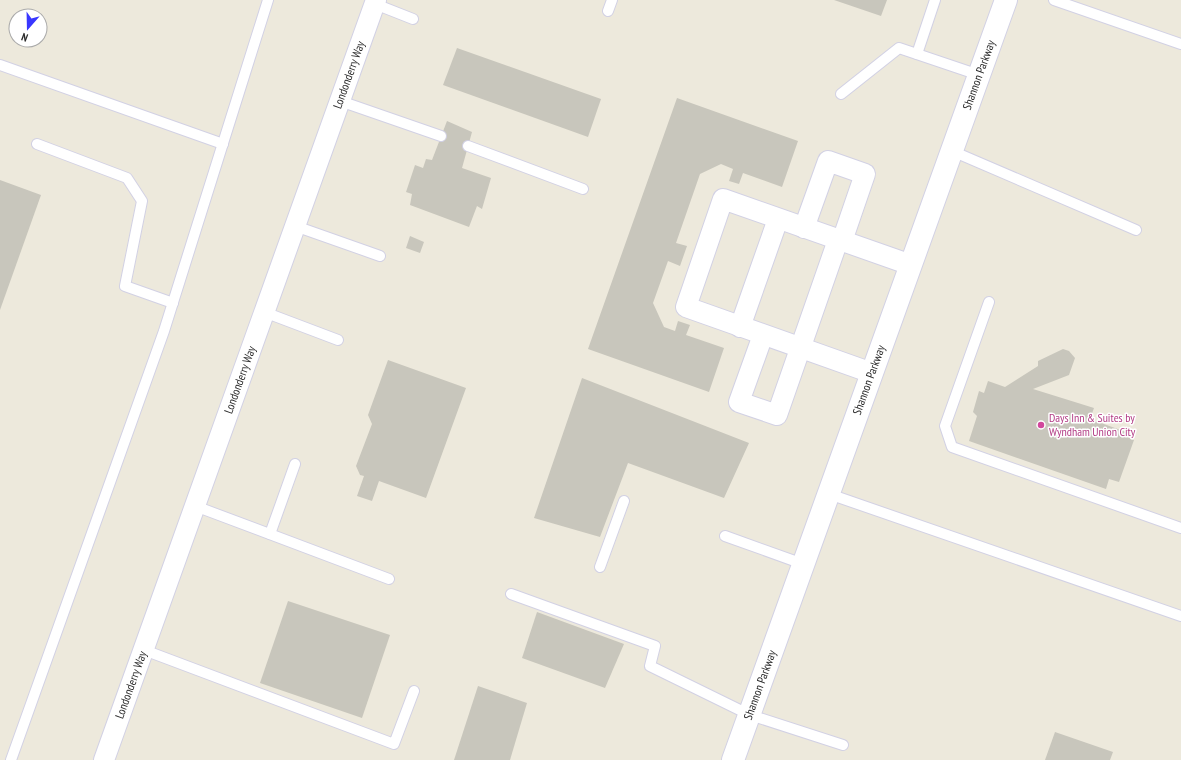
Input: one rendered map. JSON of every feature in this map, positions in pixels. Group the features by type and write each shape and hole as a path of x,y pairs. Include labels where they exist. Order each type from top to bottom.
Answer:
{"street":[{"name":"Shannon Parkway","path":"733,760 1006,0"},
{"name":"Londonderry Way","path":"104,760 376,2"},
{"path":"763,335 739,402 777,416 865,174 828,161 804,228"},
{"path":"872,373 686,308 723,199 911,265"},
{"path":"740,327 778,219"}],"lane":[{"path":"11,760 173,304 268,0"},
{"path":"608,11 612,0"},
{"path":"917,54 935,0"},
{"path":"1054,0 1181,44"},
{"path":"376,2 413,19"},
{"path":"841,94 899,48 979,75"},
{"path":"0,64 223,144"},
{"path":"340,101 442,136"},
{"path":"37,144 127,178 142,201 125,286 173,304"},
{"path":"468,146 583,189"},
{"path":"952,151 1136,230"},
{"path":"295,226 380,256"},
{"path":"989,302 945,426 952,447 1181,528"},
{"path":"264,312 338,340"},
{"path":"270,534 295,464"},
{"path":"829,494 1181,616"},
{"path":"600,567 624,500"},
{"path":"195,506 389,580"},
{"path":"725,536 803,564"},
{"path":"511,594 655,646 650,666 750,715 843,745"},
{"path":"144,650 394,744 414,691"}],"building":[{"path":"834,0 887,0 881,16"},
{"path":"457,48 601,99 588,137 443,85"},
{"path":"677,98 798,141 782,187 743,173 739,184 729,181 733,169 721,164 700,174 676,243 687,246 680,266 668,261 653,303 664,327 675,331 678,321 690,325 686,335 724,348 709,392 588,349"},
{"path":"447,121 472,132 462,168 491,178 482,209 477,206 469,227 410,205 412,194 406,192 415,165 423,168 426,159 432,160"},
{"path":"0,180 41,195 0,310"},
{"path":"410,236 424,242 420,253 406,248"},
{"name":"Days Inn & Suites by Wyndham Union City","path":"1063,349 1069,351 1075,358 1069,375 1033,389 1094,408 1090,419 1126,432 1125,436 1134,440 1119,482 1109,479 1106,489 969,441 977,416 973,412 979,391 984,393 988,381 1005,387 1038,366 1038,361"},
{"path":"388,360 466,388 426,498 379,481 372,501 357,496 364,476 360,475 356,466 372,424 368,415"},
{"path":"582,378 749,443 724,498 628,463 600,537 534,518"},
{"path":"288,601 390,635 362,718 260,683"},
{"path":"537,612 624,644 605,688 522,658"},
{"path":"478,686 527,703 510,760 454,760"},
{"path":"1055,732 1113,752 1110,760 1045,760"}],"place":[{"name":"Days Inn & Suites by Wyndham Union City","path":"1041,425"}]}
